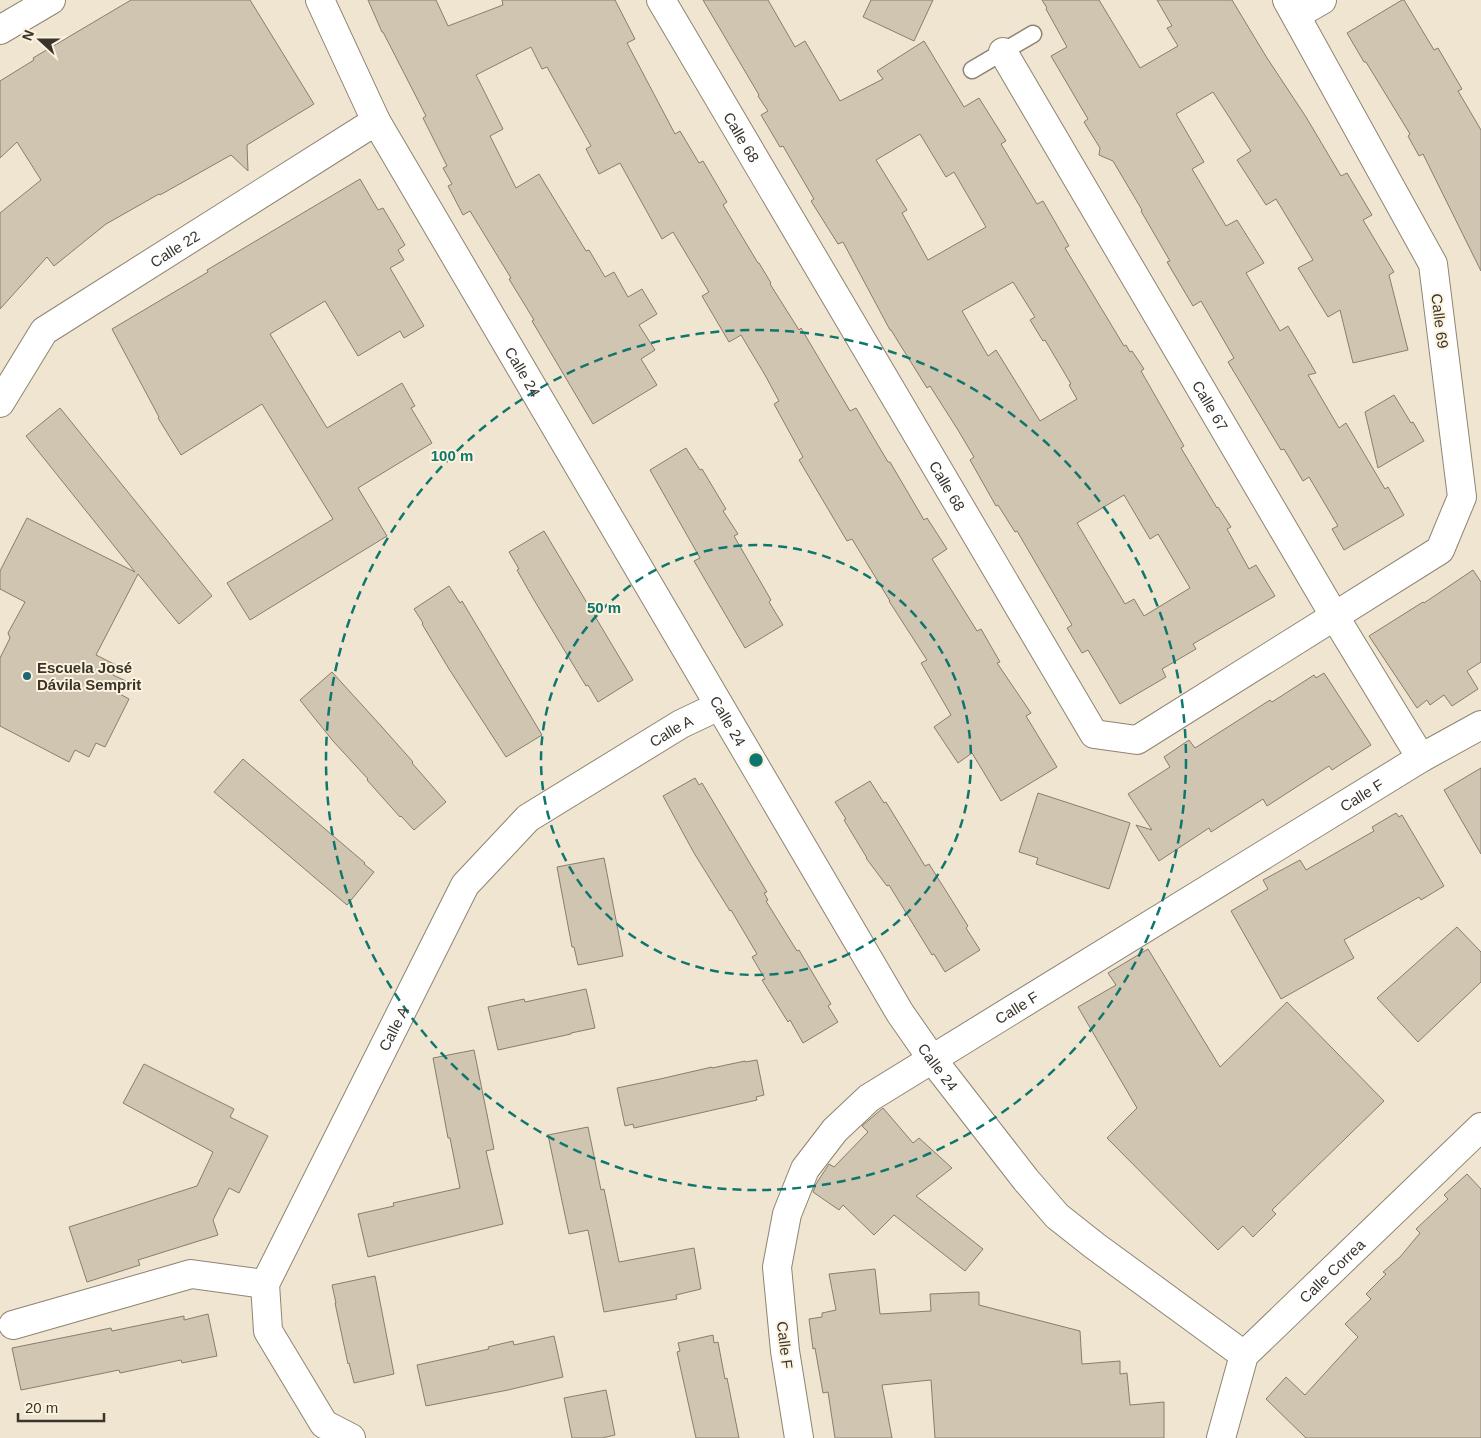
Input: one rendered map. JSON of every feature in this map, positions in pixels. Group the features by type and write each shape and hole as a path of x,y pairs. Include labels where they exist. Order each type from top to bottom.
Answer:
{"street":[{"path":"0,30 50,0"},
{"name":"Calle 24","path":"320,0 376,121 900,1013 932,1060 1026,1180 1057,1216 1244,1355"},
{"name":"Calle 68","path":"660,0 1094,734 1138,740 1335,617"},
{"path":"1292,8 1322,0"},
{"name":"Calle 69","path":"1292,8 1432,264 1462,497 1440,550 1335,617"},
{"name":"Calle 67","path":"1002,52 1335,617 1421,758"},
{"name":"Calle 22","path":"0,403 44,331 376,121"},
{"name":"Calle A","path":"265,1284 465,885 528,818 682,724 719,706"},
{"name":"Calle F","path":"799,1438 785,1351 777,1268 787,1214 805,1168 835,1130 869,1098 1421,758 1481,724"},
{"name":"Calle Correa","path":"1244,1355 1481,1127"},
{"path":"13,1325 191,1274 265,1284 268,1331 324,1424 351,1438"},
{"path":"1221,1438 1244,1355"}],"lane":[{"path":"972,70 1033,34"}],"building":[{"path":"131,0 250,0 314,104 247,145 248,171 231,155 159,194 106,224 54,266 47,257 0,309 0,213 41,180 17,142 0,158 0,81 34,60 33,58"},
{"path":"368,0 436,0 448,26 503,5 502,0 615,0 635,39 627,43 675,134 680,131 699,163 703,161 727,202 723,205 770,284 799,330 801,328 850,411 856,408 924,520 927,518 947,549 932,559 977,631 981,629 1000,662 997,663 1031,713 1026,716 1057,767 1001,801 972,753 958,763 934,727 951,715 921,663 927,660 852,539 847,541 799,460 803,457 774,404 779,401 765,375 741,335 729,342 702,296 709,292 673,232 662,239 620,163 599,174 586,149 591,146 547,67 542,69 531,47 476,75 503,129 490,136 516,188 539,174 586,251 589,250 605,277 614,272 628,297 642,289 657,314 639,325 655,350 641,359 657,385 593,424 532,321 534,320 509,279 511,278 470,211 463,215 448,186 452,184 443,168 447,166 423,118 426,116 382,32"},
{"path":"703,0 768,0 795,47 805,41 840,101 883,79 877,71 924,41 964,107 979,98 1006,141 1001,144 1037,204 1043,201 1069,246 1065,248 1124,346 1126,345 1130,352 1132,351 1144,369 1141,371 1184,446 1181,448 1217,508 1231,527 1227,529 1249,569 1256,565 1275,596 1193,644 1196,649 1162,669 1166,677 1120,704 1088,650 1082,653 1067,628 1072,625 1017,531 1015,532 998,505 996,506 970,460 974,457 958,430 930,386 927,388 890,330 843,242 838,244 811,201 814,199 783,146 780,147 761,115 768,111","holes":["920,134 946,177 954,172 986,227 928,260 902,213 907,210 876,160","1013,282 1035,317 1030,320 1043,341 1045,340 1071,384 1069,385 1077,399 1040,421 996,350 988,356 962,311","1124,495 1150,539 1158,534 1190,588 1144,616 1134,599 1125,604 1077,523"]},
{"path":"871,0 933,0 914,41 863,17"},
{"path":"1042,0 1099,0 1140,68 1178,46 1167,28 1172,26 1157,0 1232,0 1341,176 1347,173 1372,215 1363,220 1394,272 1389,275 1408,350 1353,363 1340,310 1328,317 1298,268 1313,260 1276,199 1266,205 1237,160 1251,151 1213,92 1176,114 1204,162 1192,169 1226,226 1237,220 1264,263 1246,273 1280,331 1288,326 1316,373 1308,375 1339,428 1346,423 1385,489 1388,487 1404,515 1344,550 1332,529 1338,526 1309,477 1303,481 1284,449 1281,450 1228,362 1234,358 1201,301 1193,306 1167,262 1170,261 1142,210 1113,161 1099,155 1100,148 1084,122 1088,119 1051,56 1067,47"},
{"path":"1404,0 1434,50 1438,48 1462,89 1458,91 1481,130 1481,271 1423,154 1419,156 1408,136 1410,134 1347,33"},
{"path":"360,179 378,210 383,208 405,245 398,250 404,260 390,268 424,326 404,338 400,331 358,356 325,301 270,334 327,428 402,383 415,406 411,408 432,443 358,488 387,536 250,620 227,583 333,519 262,404 181,455 158,418 112,329"},
{"path":"1394,395 1424,441 1378,468 1365,412"},
{"path":"60,408 212,596 179,624 138,574 96,655 118,666 113,675 126,681 120,694 129,699 105,747 96,743 89,757 75,750 69,762 0,726 0,658 10,638 8,633 25,602 0,589 0,571 27,518 135,572 26,436"},
{"path":"686,448 700,470 702,469 726,509 723,511 738,534 734,536 771,600 769,602 783,625 745,648 694,561 700,558 650,470"},
{"path":"544,531 633,680 598,702 588,685 586,686 534,600 509,552"},
{"path":"1473,570 1481,582 1481,662 1467,671 1478,689 1452,706 1444,695 1430,705 1427,700 1417,708 1369,636 1424,603"},
{"path":"449,586 460,603 462,601 542,735 506,757 449,669 414,609"},
{"path":"332,672 413,762 446,802 414,830 367,780 300,700"},
{"path":"1324,673 1371,745 1332,770 1329,766 1267,806 1263,799 1211,832 1209,828 1159,861 1136,825 1152,830 1128,794 1170,767 1164,757 1189,740 1195,748 1270,700 1272,702 1314,675 1316,678"},
{"path":"243,759 374,872 347,905 214,792"},
{"path":"1481,768 1481,854 1444,790"},
{"path":"695,778 699,785 702,783 767,892 764,893 768,900 766,901 797,951 799,950 831,1004 828,1006 838,1022 803,1043 790,1020 788,1022 762,980 765,979 752,957 757,954 694,853 663,796"},
{"path":"870,781 884,803 886,802 925,866 929,864 968,926 966,928 980,950 945,972 934,954 932,955 889,885 887,886 866,858 835,802"},
{"path":"1038,793 1130,823 1109,889 1036,864 1038,858 1019,852"},
{"path":"1396,813 1399,817 1402,815 1444,886 1421,900 1419,897 1344,940 1354,958 1281,999 1231,911 1268,889 1263,880 1300,860 1306,870 1374,831 1372,827"},
{"path":"604,858 623,956 578,965 574,947 572,947 557,867"},
{"path":"1457,927 1481,952 1481,982 1418,1042 1377,998"},
{"path":"1148,949 1220,1067 1287,1002 1384,1101 1272,1210 1276,1214 1253,1237 1243,1226 1218,1250 1107,1138 1137,1108 1078,1007 1116,985 1108,973"},
{"path":"586,989 595,1028 498,1050 488,1007 524,999 525,1002"},
{"path":"474,1050 494,1149 486,1151 503,1224 368,1257 358,1214 394,1206 393,1203 460,1188 450,1138 448,1138 433,1058"},
{"path":"757,1060 764,1095 756,1097 757,1100 634,1128 633,1124 625,1126 617,1088 712,1067"},
{"path":"144,1064 234,1109 230,1117 268,1136 239,1193 229,1188 213,1220 218,1235 138,1260 140,1265 87,1282 69,1227 197,1186 213,1152 123,1103"},
{"path":"883,1108 913,1143 919,1138 952,1168 916,1196 983,1249 965,1271 894,1215 874,1235 843,1205 839,1210 813,1192 829,1164 834,1167 868,1132 862,1126"},
{"path":"588,1127 601,1190 604,1189 619,1262 694,1248 701,1289 676,1295 677,1299 604,1312 588,1230 569,1234 548,1135"},
{"path":"1467,1174 1481,1189 1481,1438 1306,1438 1266,1399 1286,1377 1305,1395 1358,1337 1345,1324 1371,1299 1366,1294 1386,1274 1383,1272 1400,1257 1420,1233 1416,1229 1448,1199 1444,1195"},
{"path":"875,1269 880,1314 931,1311 930,1294 979,1292 979,1305 1080,1331 1082,1364 1120,1361 1120,1374 1127,1373 1130,1405 1164,1402 1164,1438 935,1438 931,1380 882,1385 892,1438 835,1438 828,1392 823,1393 815,1348 813,1349 809,1319 822,1317 822,1313 836,1310 829,1274"},
{"path":"375,1276 394,1374 354,1383 348,1364 332,1285"},
{"path":"208,1314 217,1356 182,1363 181,1360 120,1373 119,1370 21,1390 12,1348 111,1328 112,1331 184,1316 184,1320"},
{"path":"713,1335 714,1343 718,1342 739,1438 696,1438 677,1352 680,1351 678,1343"},
{"path":"554,1336 563,1377 426,1406 417,1365 489,1349 488,1347 513,1341 514,1345"},
{"path":"606,1390 615,1435 602,1438 572,1438 564,1398"}],"place":[{"name":"Escuela José Dávila Semprit","path":"27,676"}]}
